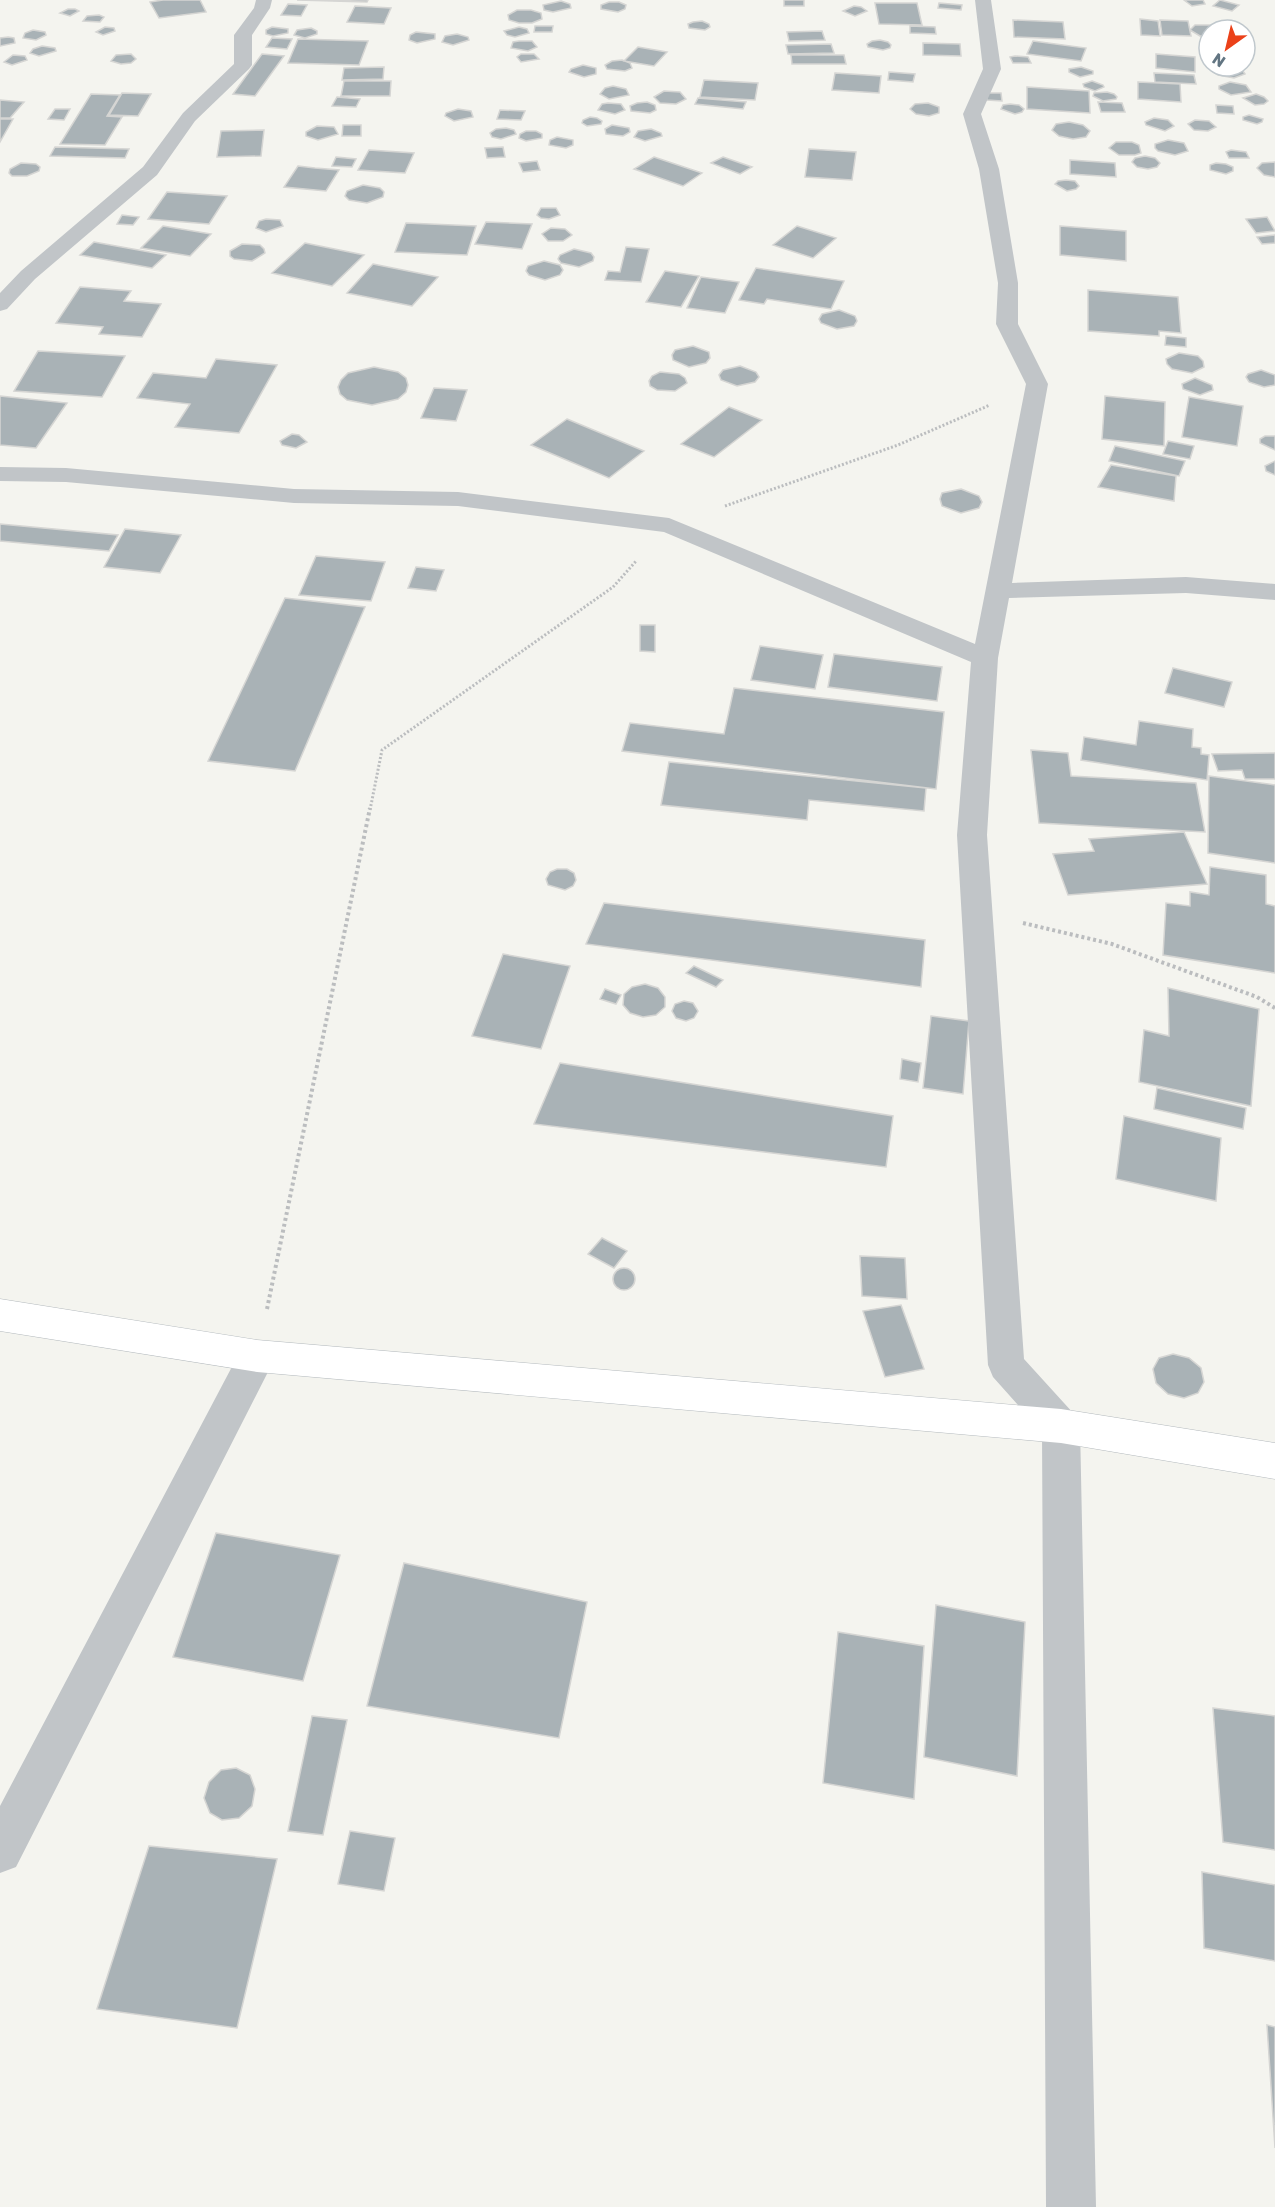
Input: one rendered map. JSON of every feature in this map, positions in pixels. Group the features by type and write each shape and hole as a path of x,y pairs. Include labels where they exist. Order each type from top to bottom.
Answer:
{"main road":[{"path":"0,1315 257,1356 1061,1426 1275,1461"}],"street":[{"path":"0,305 28,275 150,171 189,117 243,65 243,35 264,0"},
{"path":"983,0 992,69 972,114 989,169 1008,283 1007,324 1037,384 986,658 972,835 1006,1365 1061,1426 1071,2207"},
{"path":"0,474 66,475 294,496 458,499 669,525 986,658"},
{"path":"998,591 1186,585 1275,592"},
{"path":"0,1851 257,1356"}],"path":[{"path":"257,1356 382,750 613,587 669,525 898,446 1037,384"},
{"path":"976,911 1112,944 1257,998 1275,1008"}],"building":[{"path":"200,0 206,12 159,18 150,2"},
{"path":"297,0 368,0 367,2"},
{"path":"784,0 804,0 804,6 784,6"},
{"path":"1184,0 1203,0 1205,4 1192,6"},
{"path":"1220,0 1239,5 1232,11 1213,6"},
{"path":"561,1 570,4 571,8 553,12 544,10 543,5"},
{"path":"609,2 626,5 625,9 618,12 601,9 601,5"},
{"path":"875,3 917,3 922,25 879,24"},
{"path":"939,3 962,5 961,10 938,8"},
{"path":"288,4 307,5 301,16 281,15"},
{"path":"355,6 391,8 384,24 347,22"},
{"path":"854,6 867,11 855,16 843,11"},
{"path":"68,9 79,11 70,16 60,13"},
{"path":"517,10 541,13 542,19 532,23 509,20 508,15"},
{"path":"87,16 104,17 100,22 83,21"},
{"path":"1140,19 1158,21 1160,36 1141,35"},
{"path":"1013,20 1063,22 1065,39 1014,37"},
{"path":"1160,20 1188,21 1191,36 1162,35"},
{"path":"702,21 710,27 705,30 689,28 688,24"},
{"path":"1195,25 1197,25 1197,34 1190,30"},
{"path":"535,26 553,26 552,32 534,32"},
{"path":"910,26 935,27 936,34 910,33"},
{"path":"105,27 114,28 115,31 103,35 96,32"},
{"path":"272,27 288,29 288,33 273,36 266,34 266,30"},
{"path":"519,27 527,29 529,33 515,37 507,35 504,31"},
{"path":"311,28 317,31 317,34 305,38 294,35 297,30"},
{"path":"33,30 45,32 46,35 36,40 23,38 25,33"},
{"path":"822,31 825,40 789,41 787,32"},
{"path":"416,32 435,34 435,39 417,43 409,40 410,35"},
{"path":"457,34 468,37 469,40 453,45 442,42 445,36"},
{"path":"0,38 14,38 15,43 0,46"},
{"path":"272,38 292,39 287,49 266,47"},
{"path":"298,39 368,41 359,65 288,63"},
{"path":"532,41 537,47 528,51 511,48 513,42"},
{"path":"872,41 888,42 891,45 890,48 883,50 868,47 867,44"},
{"path":"1033,41 1086,48 1081,61 1027,54"},
{"path":"923,43 960,44 961,56 923,55"},
{"path":"831,44 834,53 788,54 786,45"},
{"path":"42,46 55,48 56,51 39,56 30,53 33,49"},
{"path":"638,47 667,52 654,66 624,61"},
{"path":"131,54 136,59 131,63 121,64 111,61 116,55"},
{"path":"262,54 284,56 255,96 233,94"},
{"path":"521,54 534,54 539,59 521,62 517,57"},
{"path":"1156,54 1195,57 1195,72 1156,68"},
{"path":"13,55 25,56 27,60 12,65 4,62"},
{"path":"791,55 844,55 846,64 792,64"},
{"path":"1010,57 1028,57 1031,63 1013,63"},
{"path":"622,60 630,63 632,68 625,71 607,69 605,65 612,61"},
{"path":"583,65 596,68 596,74 584,77 569,72"},
{"path":"384,67 383,79 342,80 344,68"},
{"path":"1081,67 1093,71 1093,74 1080,77 1069,72 1069,69"},
{"path":"889,72 915,74 913,82 888,80"},
{"path":"835,73 881,76 879,93 832,90"},
{"path":"1154,73 1194,75 1196,84 1155,82"},
{"path":"704,80 758,83 755,100 700,97"},
{"path":"344,81 391,81 390,96 341,96"},
{"path":"1092,81 1104,87 1095,91 1084,87 1083,84"},
{"path":"1138,82 1180,84 1181,102 1138,99"},
{"path":"1230,82 1246,85 1251,92 1231,95 1219,89 1219,86"},
{"path":"613,86 626,89 629,95 609,99 600,94 605,88"},
{"path":"1027,87 1089,91 1090,113 1027,109"},
{"path":"664,91 680,92 686,99 676,104 660,103 654,97"},
{"path":"122,93 151,94 138,116 109,115"},
{"path":"986,93 1001,93 1002,101 987,100"},
{"path":"1094,93 1114,94 1116,99 1103,101 1093,96"},
{"path":"91,94 120,95 107,116 122,117 105,145 60,144"},
{"path":"1256,94 1268,101 1255,105 1243,98"},
{"path":"337,97 360,99 356,107 332,106"},
{"path":"698,98 746,102 743,109 695,104"},
{"path":"0,100 24,102 10,118 0,118"},
{"path":"647,102 655,105 656,110 650,113 631,111 630,106"},
{"path":"1098,102 1122,103 1125,112 1101,112"},
{"path":"928,103 939,107 939,113 929,116 916,114 910,109 915,104"},
{"path":"602,104 621,104 625,110 615,114 598,110"},
{"path":"1003,105 1019,105 1024,109 1015,114 1001,109"},
{"path":"1216,105 1233,106 1234,114 1217,113"},
{"path":"55,109 70,109 64,120 48,119"},
{"path":"458,109 471,111 473,117 454,121 445,116 446,113"},
{"path":"500,110 525,111 521,120 497,119"},
{"path":"1249,115 1263,119 1262,122 1257,124 1243,120 1243,117"},
{"path":"590,117 602,121 601,124 587,126 582,123"},
{"path":"1154,118 1168,120 1174,126 1165,131 1146,125 1145,122"},
{"path":"0,119 13,119 0,142"},
{"path":"1195,120 1209,121 1216,127 1208,131 1194,130 1188,124"},
{"path":"1069,122 1083,125 1090,131 1086,137 1073,139 1059,136 1052,130 1056,124"},
{"path":"343,125 361,125 361,136 342,136"},
{"path":"612,125 629,128 630,132 623,136 606,134 605,129"},
{"path":"317,126 334,127 338,134 318,140 306,136 306,132"},
{"path":"496,129 514,130 516,134 501,139 492,137 490,133"},
{"path":"651,129 661,133 662,136 645,141 634,137 638,131"},
{"path":"264,130 261,156 217,157 221,131"},
{"path":"526,131 536,131 542,134 542,138 526,141 519,138 520,134"},
{"path":"557,137 573,140 573,145 566,148 549,145 550,140"},
{"path":"1168,140 1184,143 1188,151 1175,155 1158,151 1155,148 1155,144"},
{"path":"1116,142 1132,142 1139,145 1141,153 1119,155 1109,148"},
{"path":"55,147 129,149 125,158 50,156"},
{"path":"503,147 505,157 487,158 485,148"},
{"path":"809,149 856,152 852,180 805,177"},
{"path":"369,150 414,153 405,173 358,170"},
{"path":"1231,150 1246,152 1249,158 1229,158 1226,152"},
{"path":"1145,156 1155,158 1160,163 1157,167 1148,169 1137,167 1132,162 1135,158"},
{"path":"336,157 356,159 352,167 332,166"},
{"path":"654,157 702,173 683,186 634,169"},
{"path":"723,157 752,167 740,174 711,163"},
{"path":"1070,160 1115,163 1116,177 1070,174"},
{"path":"537,161 540,170 523,172 519,163"},
{"path":"1275,162 1275,177 1264,175 1257,168 1262,163"},
{"path":"21,163 36,164 40,167 39,171 27,176 12,176 9,173 10,169"},
{"path":"1216,163 1233,167 1233,171 1226,174 1210,170 1210,165"},
{"path":"298,166 339,170 326,191 284,187"},
{"path":"1066,180 1075,181 1079,186 1067,191 1055,184"},
{"path":"363,185 380,188 384,192 383,197 367,203 349,200 345,196 347,191"},
{"path":"167,192 227,196 209,224 148,219"},
{"path":"541,208 556,208 560,215 549,219 541,218 537,215"},
{"path":"122,215 139,217 133,225 117,224"},
{"path":"1267,217 1275,231 1256,233 1246,219"},
{"path":"280,220 283,226 266,232 256,228 259,221"},
{"path":"486,222 532,224 522,249 475,244"},
{"path":"406,223 476,226 467,255 395,252"},
{"path":"163,226 211,234 190,256 141,248"},
{"path":"797,226 836,238 813,258 773,245"},
{"path":"1060,226 1126,231 1126,261 1060,255"},
{"path":"551,228 565,229 572,235 563,241 548,241 542,234"},
{"path":"1275,235 1275,243 1262,244 1257,237"},
{"path":"94,242 166,255 152,268 80,255"},
{"path":"305,243 364,255 332,286 272,273"},
{"path":"242,244 260,245 265,253 252,261 234,259 230,256 230,251"},
{"path":"626,247 649,249 641,282 605,280 608,271 620,272"},
{"path":"574,249 591,253 594,257 593,261 579,267 561,263 558,259 560,255"},
{"path":"544,261 560,265 563,270 560,275 545,280 529,275 526,271 528,266"},
{"path":"373,264 438,277 412,306 347,293"},
{"path":"756,268 844,281 831,309 767,299 764,304 739,300"},
{"path":"665,271 699,276 681,307 646,302"},
{"path":"701,277 739,282 725,313 687,308"},
{"path":"80,287 131,291 124,301 161,304 142,337 99,334 103,327 56,323"},
{"path":"1088,290 1178,297 1181,333 1159,331 1159,336 1088,331"},
{"path":"839,310 855,316 857,321 854,326 837,329 821,323 819,319 822,314"},
{"path":"1166,336 1186,338 1186,347 1165,345"},
{"path":"693,346 709,352 710,358 706,363 689,367 673,360 672,355 675,350"},
{"path":"38,351 125,356 102,397 14,391"},
{"path":"1179,353 1198,356 1203,361 1204,367 1192,373 1172,369 1166,359"},
{"path":"216,359 277,365 239,433 175,427 190,404 137,398 153,373 206,378"},
{"path":"740,366 756,372 759,377 755,382 737,386 721,380 719,375 723,370"},
{"path":"374,367 398,372 406,378 408,385 406,392 398,399 372,405 347,400 340,394 338,387 348,373"},
{"path":"1261,370 1275,375 1275,385 1264,387 1249,382 1246,377 1248,374"},
{"path":"660,372 679,374 685,378 687,383 675,391 657,390 650,386 649,381 652,376"},
{"path":"1195,378 1212,385 1213,390 1200,395 1183,389 1182,384"},
{"path":"434,388 467,390 456,421 421,418"},
{"path":"0,396 67,403 36,448 0,445"},
{"path":"1105,396 1165,402 1164,446 1102,439"},
{"path":"1189,397 1243,406 1237,446 1182,437"},
{"path":"729,407 762,420 714,457 681,444"},
{"path":"567,419 644,451 609,478 531,445"},
{"path":"292,434 299,435 307,442 296,448 282,445 280,441"},
{"path":"1265,436 1275,436 1275,450 1260,443 1260,439"},
{"path":"1168,441 1194,446 1190,459 1163,454"},
{"path":"1115,446 1185,461 1179,476 1109,461"},
{"path":"1275,461 1275,475 1266,471 1265,466"},
{"path":"1111,465 1176,476 1174,501 1098,487"},
{"path":"961,489 979,496 982,502 979,508 961,513 942,506 940,499 942,493"},
{"path":"0,524 118,535 109,551 0,541"},
{"path":"125,529 181,535 160,573 104,567"},
{"path":"316,556 385,562 371,601 299,595"},
{"path":"416,567 444,570 436,591 408,588"},
{"path":"285,598 365,607 295,771 208,761"},
{"path":"640,625 655,625 655,652 640,651"},
{"path":"760,646 823,655 815,689 751,680"},
{"path":"834,654 942,667 937,701 828,687"},
{"path":"1173,668 1232,682 1224,707 1165,693"},
{"path":"734,688 944,712 936,789 622,751 630,723 724,734"},
{"path":"1139,721 1193,729 1192,747 1201,748 1201,754 1209,755 1207,780 1081,760 1084,737 1136,745"},
{"path":"1031,750 1068,753 1071,776 1196,783 1205,832 1039,823"},
{"path":"1275,753 1275,779 1245,779 1242,770 1218,771 1212,754"},
{"path":"669,762 926,788 924,811 809,800 807,820 661,805"},
{"path":"1209,776 1275,785 1275,863 1208,853"},
{"path":"1184,832 1207,884 1068,895 1053,854 1094,851 1089,839"},
{"path":"1210,867 1266,875 1266,904 1275,906 1275,973 1163,955 1166,903 1190,906 1190,892 1209,895"},
{"path":"567,869 574,873 576,880 573,886 565,890 548,885 546,879 550,872"},
{"path":"604,903 925,940 921,987 586,944"},
{"path":"503,954 570,966 541,1049 472,1036"},
{"path":"694,966 723,980 716,987 686,973"},
{"path":"645,984 658,988 665,997 665,1007 656,1015 643,1017 630,1013 623,1005 624,994 632,987"},
{"path":"1168,988 1259,1009 1251,1106 1139,1082 1144,1030 1169,1036"},
{"path":"605,989 621,995 616,1004 600,999"},
{"path":"684,1001 693,1003 698,1011 694,1018 686,1021 676,1018 672,1011 675,1004"},
{"path":"931,1016 969,1021 963,1094 923,1088"},
{"path":"902,1059 921,1063 918,1082 900,1079"},
{"path":"560,1063 893,1116 886,1167 534,1124"},
{"path":"1157,1088 1246,1108 1243,1129 1154,1109"},
{"path":"1124,1116 1221,1138 1216,1201 1116,1179"},
{"path":"602,1238 627,1251 614,1268 588,1254"},
{"path":"860,1256 905,1258 907,1299 862,1296"},
{"path":"624,1268 632,1271 635,1279 632,1287 624,1290 616,1287 613,1279 616,1271"},
{"path":"901,1305 924,1369 885,1377 863,1311"},
{"path":"1173,1354 1189,1358 1201,1368 1204,1382 1198,1393 1184,1398 1168,1394 1156,1383 1153,1369 1159,1358"},
{"path":"216,1533 340,1555 303,1681 173,1657"},
{"path":"404,1563 587,1602 559,1738 367,1706"},
{"path":"936,1605 1025,1622 1017,1776 924,1757"},
{"path":"838,1632 924,1646 914,1799 823,1783"},
{"path":"1213,1708 1275,1716 1275,1850 1223,1842"},
{"path":"312,1716 347,1720 323,1835 288,1831"},
{"path":"236,1768 250,1775 255,1789 252,1806 239,1818 222,1820 210,1813 204,1798 209,1782 221,1770"},
{"path":"350,1831 395,1838 384,1891 338,1884"},
{"path":"149,1846 277,1859 237,2028 97,2009"},
{"path":"1202,1872 1275,1885 1275,1961 1204,1948"},
{"path":"1267,2025 1275,2027 1275,2148"}]}
